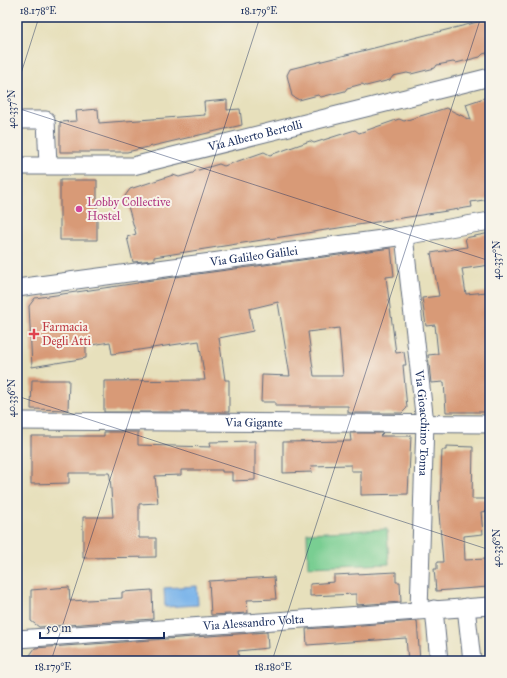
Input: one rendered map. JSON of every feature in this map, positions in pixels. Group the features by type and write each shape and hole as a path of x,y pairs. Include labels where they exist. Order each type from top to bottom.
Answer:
{"street":[{"name":"Via Alberto Bertolli","path":"17,166 134,166 490,76"},
{"path":"17,120 46,120 48,165"},
{"name":"Via Galileo Galilei","path":"17,288 404,236 490,221"},
{"name":"Via Gioacchino Toma","path":"404,236 425,423 426,610 439,661"},
{"name":"Via Gigante","path":"17,421 490,424"},
{"name":"Via Alessandro Volta","path":"17,639 490,606"},
{"path":"466,607 472,661"}],"green space":[{"path":"387,529 389,564 308,567 307,533"}],"water":[{"path":"197,586 198,605 165,607 164,588"}],"building":[{"path":"490,19 490,52 483,54 480,57 456,63 453,62 437,65 435,68 411,74 407,73 393,76 390,80 366,86 362,84 347,88 345,91 321,97 318,95 299,100 292,96 287,75 290,69"},
{"path":"490,96 490,199 471,202 472,207 154,257 154,260 133,262 127,237 136,234 125,196 130,189 173,175 179,177 219,164 224,166 264,152 270,155 310,141 314,143 355,130 359,133 399,119 404,121 446,108 471,120 466,104"},
{"path":"227,100 227,110 240,109 242,125 127,152 60,152 60,122 77,121 76,111 98,109 99,123 205,115 204,102"},
{"path":"60,180 97,180 97,240 60,240"},
{"path":"490,233 490,265 462,269 466,294 487,292 490,314 490,412 446,412 444,382 431,383 428,355 438,354 435,325 426,326 422,298 439,296 431,253 467,247 465,238"},
{"path":"391,248 394,276 386,277 396,353 404,352 406,365 403,365 407,408 402,413 350,413 348,412 348,406 275,406 275,402 261,402 262,375 290,376 278,302 249,309 253,331 219,338 225,380 229,380 229,412 104,412 104,381 205,380 199,341 112,354 110,342 86,346 86,358 32,367 29,306 35,298 138,282","holes":["339,328 343,376 314,376 308,332"]},
{"path":"32,380 69,380 68,410 31,409"},
{"path":"104,432 138,432 138,445 211,447 210,442 255,441 255,480 232,481 232,472 222,472 222,470 181,470 181,475 155,476 158,503 139,504 139,538 156,538 156,557 83,558 83,517 113,517 109,473 69,473 69,483 31,484 31,436 104,436"},
{"path":"350,433 383,433 380,436 411,436 408,494 361,495 361,471 351,471 351,465 311,466 312,472 283,473 283,442 351,441"},
{"path":"446,446 473,447 472,499 490,499 490,511 481,512 483,534 464,536 465,560 486,559 488,587 436,591 434,569 437,569 437,562 443,562 438,501 440,501 442,450 446,450"},
{"path":"396,572 396,582 400,582 401,602 356,605 356,594 310,596 310,584 334,582 334,575"},
{"path":"274,577 276,599 247,600 248,613 211,615 209,581"},
{"path":"69,587 70,601 122,598 122,592 152,590 153,619 39,627 31,621 31,590"},
{"path":"417,621 420,661 408,661 406,638 307,645 306,629"},
{"path":"267,632 268,648 238,651 239,659 197,661 26,661 35,648"}],"place":[{"name":"Lobby Collective Hostel","path":"79,209"},
{"name":"Farmacia Degli Atti","path":"34,334"}]}
